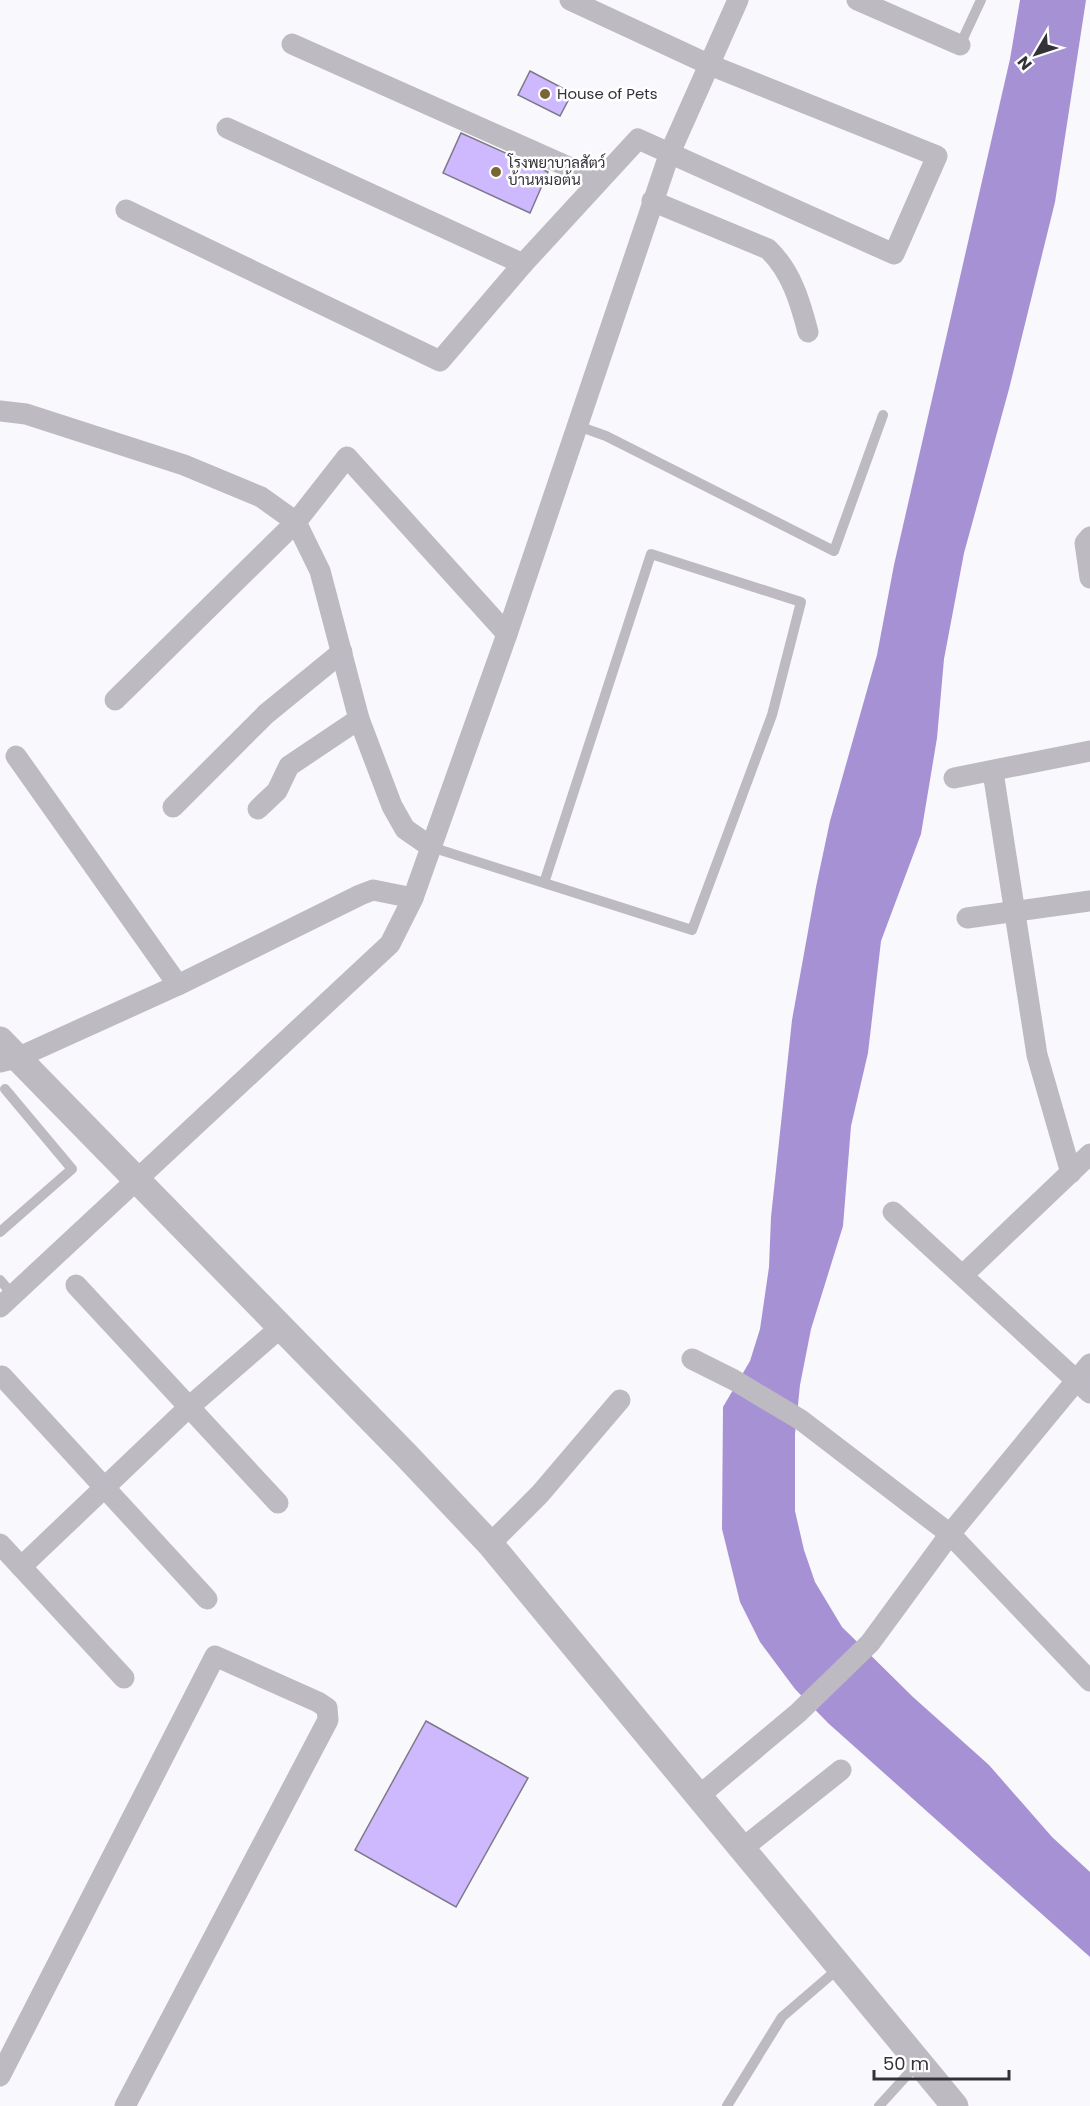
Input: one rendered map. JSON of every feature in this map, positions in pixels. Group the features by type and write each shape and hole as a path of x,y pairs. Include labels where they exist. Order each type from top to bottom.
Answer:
{"street":[{"path":"126,210 440,361 523,264 638,139 669,155 894,254 937,156 710,65 570,0"},
{"path":"4,1294 137,1179 390,944 413,898 507,634 652,201 669,155 738,0"},
{"path":"857,0 960,45"},
{"path":"292,44 598,180"},
{"path":"227,128 523,264"},
{"path":"652,201 768,249 777,257 792,281 808,332"},
{"path":"0,411 26,414 184,465 261,497 296,522 320,571 359,719 392,806 405,829 431,847"},
{"path":"115,700 296,522 347,457 507,634"},
{"path":"1090,537 1085,543 1090,579"},
{"path":"173,807 266,714 342,652"},
{"path":"258,808 277,791 289,766 359,719"},
{"path":"954,778 1090,752"},
{"path":"16,756 178,985"},
{"path":"993,772 1037,1055 1071,1173"},
{"path":"413,898 373,890 178,985 6,1054 137,1179 490,1544 955,2106"},
{"path":"967,918 1090,901"},
{"path":"963,1275 1090,1154"},
{"path":"893,1212 1083,1386"},
{"path":"76,1285 278,1503"},
{"path":"21,1566 189,1407 281,1327"},
{"path":"692,1359 734,1380 801,1420 950,1534 1090,1681"},
{"path":"700,1795 798,1713 802,1706 870,1643 950,1534 1083,1386 1090,1364"},
{"path":"2,1376 207,1599"},
{"path":"490,1544 540,1494 620,1401"},
{"path":"0,1544 124,1678"},
{"path":"0,2076 215,1656 318,1702 327,1708 328,1720 125,2106"},
{"path":"743,1848 841,1770"}],"lane":[{"path":"960,45 981,0"},
{"path":"578,426 606,436 814,543 834,551 883,416"},
{"path":"431,847 544,883 692,930 772,715 801,602 651,554 544,883"},
{"path":"0,1232 72,1169 5,1089"},
{"path":"727,2106 782,2017 840,1967"},
{"path":"879,2106 919,2062"}],"shaded area":[{"path":"1020,0 1086,0 1055,202 1009,389 964,553 944,659 937,738 921,834 881,941 868,1053 851,1126 843,1226 811,1329 800,1385 795,1434 795,1511 804,1550 815,1582 842,1627 913,1697 989,1765 1052,1837 1090,1872 1090,1957 828,1723 795,1689 760,1642 740,1602 722,1529 723,1407 750,1361 760,1329 769,1267 771,1217 792,1020 816,887 830,821 877,655 894,565 1010,59"}],"building":[{"name":"House of Pets","path":"530,71 572,93 560,116 518,95"},
{"name":"โรงพยาบาลสัตว์ บ้านหมอต้น","path":"461,133 548,172 530,213 443,173"},
{"path":"426,1721 528,1778 456,1907 355,1850"}],"place":[{"name":"House of Pets","path":"545,94"},
{"name":"โรงพยาบาลสัตว์ บ้านหมอต้น","path":"496,172"}]}
